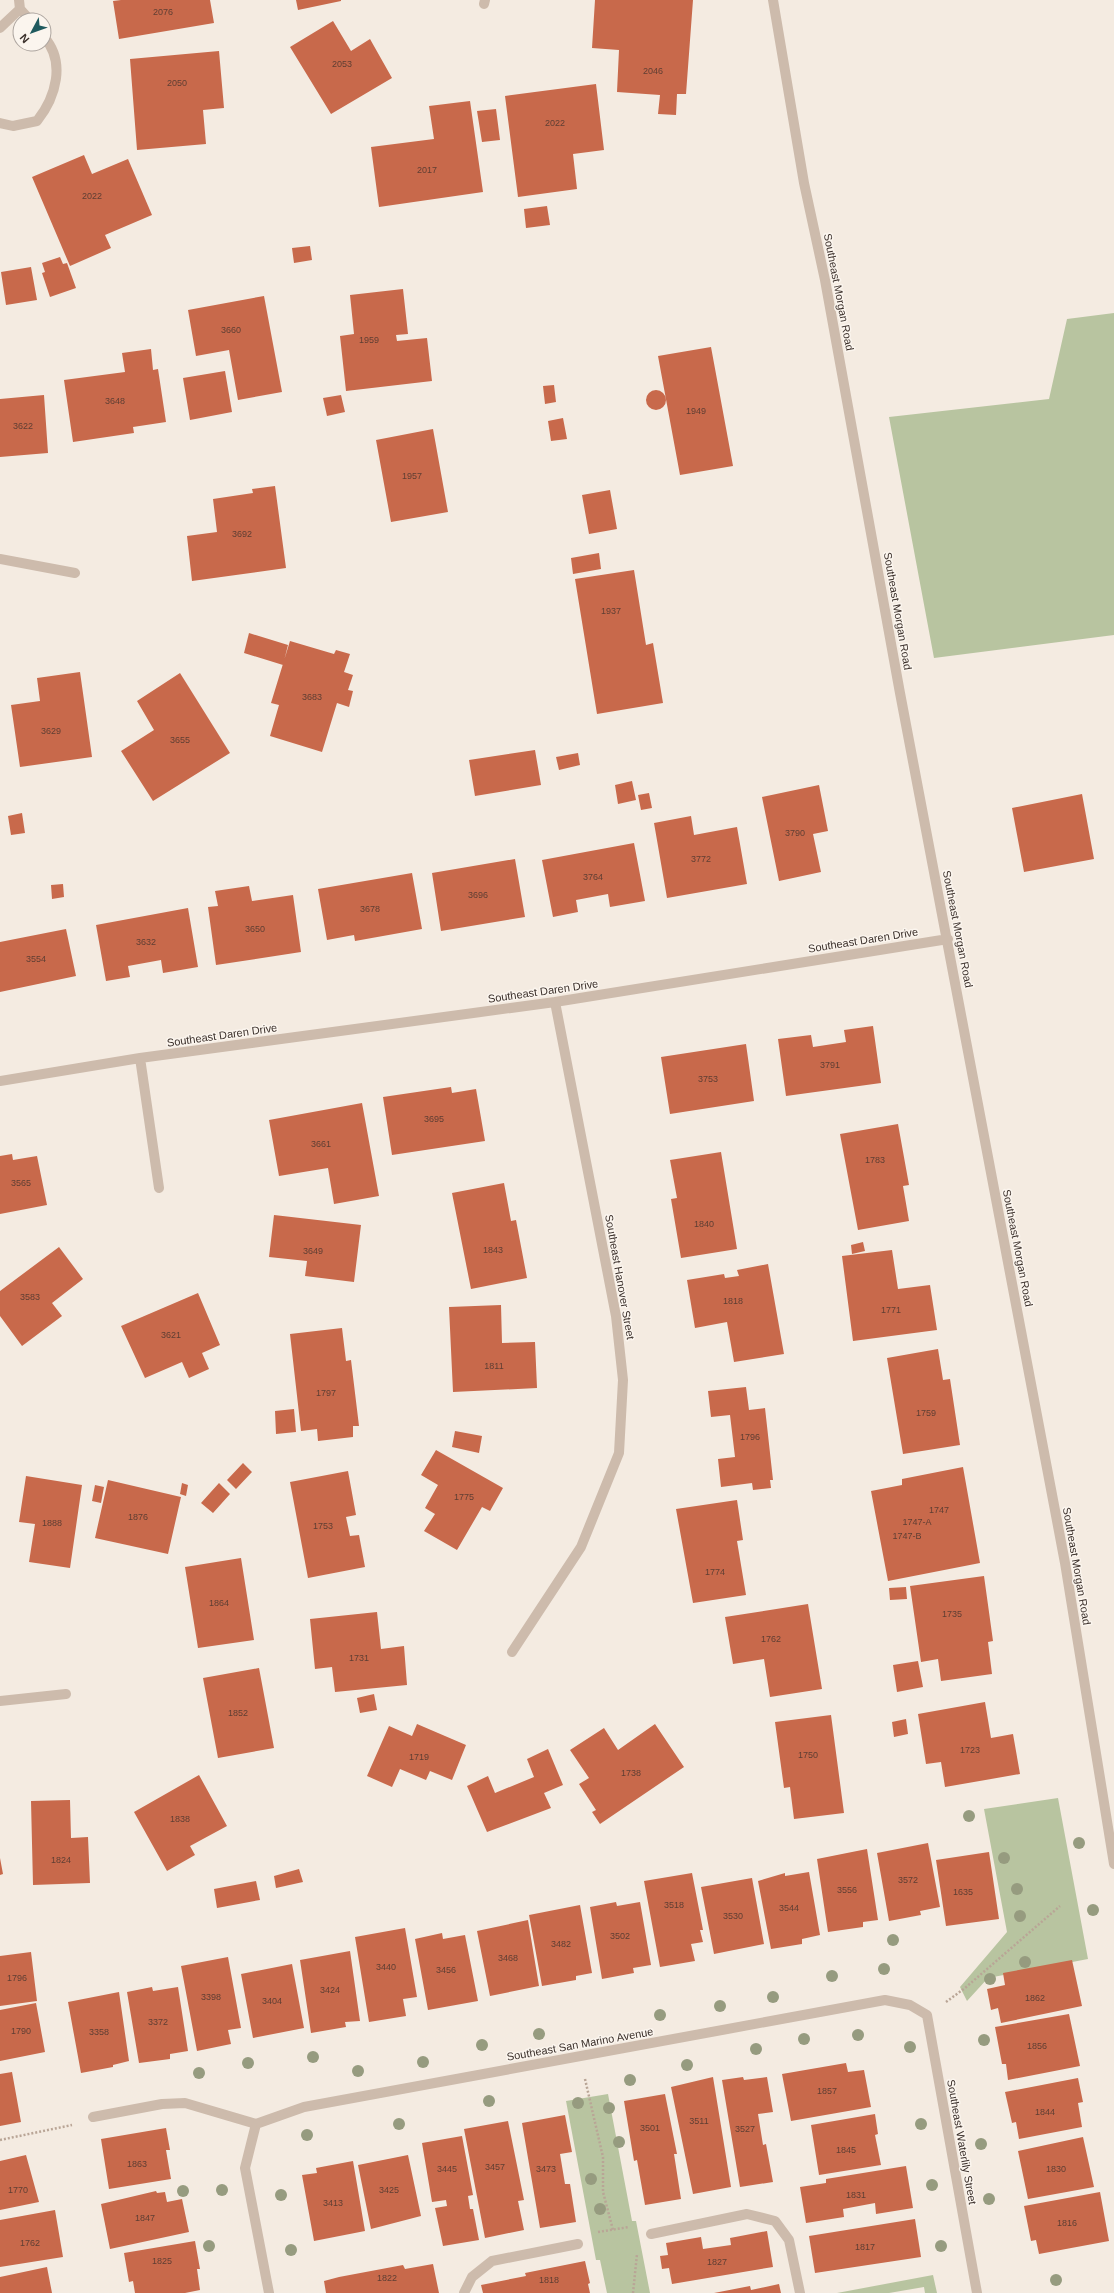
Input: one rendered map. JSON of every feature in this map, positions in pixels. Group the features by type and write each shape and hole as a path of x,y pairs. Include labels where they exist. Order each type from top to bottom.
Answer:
{"street":[{"name":"Southeast Morgan Road","path":"773,0 804,183 825,280 900,693 948,939 1065,1563 1114,1864"},
{"path":"0,28 20,5"},
{"path":"0,123 13,126 37,121 48,107 55,85 58,67 51,52"},
{"path":"0,559 75,573"},
{"name":"Southeast Daren Drive","path":"0,1081 140,1058 555,1002 948,939"},
{"name":"Southeast Hanover Street","path":"512,1652 581,1547 618,1453 622,1380 616,1316 555,1002"},
{"path":"140,1058 159,1188"},
{"path":"0,1700 66,1694"},
{"name":"Southeast San Marino Avenue","path":"256,2124 304,2107 885,2000 910,2005 927,2015"},
{"name":"Southeast Waterlily Street","path":"927,2015 977,2293"},
{"path":"93,2117 162,2104 185,2103 256,2124 245,2168 269,2293"},
{"path":"651,2234 747,2214 775,2221 789,2240 800,2293"},
{"path":"464,2293 472,2277 492,2261 578,2244"}],"path":[{"path":"927,2015 965,1988 1060,1906"},
{"path":"580,2056 603,2157 603,2192 613,2230"},
{"path":"0,2140 77,2124 93,2117"},
{"path":"578,2244 590,2233 644,2224 651,2234"},
{"path":"633,2293 638,2258 636,2250"}],"green space":[{"path":"1114,313 1114,635 934,658 889,417 1049,399 1067,319"},
{"path":"1058,1798 1088,1959 988,1978 967,2001 960,1987 1007,1932 984,1809"},
{"path":"608,2094 632,2221 636,2221 650,2293 607,2293 600,2260 596,2260 566,2101"},
{"path":"933,2275 937,2293 925,2293 924,2287 889,2293 837,2293"}],"building":[{"path":"210,0 214,23 119,39 113,1"},
{"path":"296,0 341,0 341,1 298,10"},
{"path":"595,0 693,0 686,94 677,94 676,115 658,114 660,95 617,92 619,50 592,48"},
{"path":"333,21 351,51 370,39 392,78 331,114 290,47"},
{"path":"219,51 224,108 203,110 206,144 137,150 130,59"},
{"path":"596,84 604,150 573,154 577,189 518,197 505,96"},
{"path":"470,101 483,192 379,207 371,147 434,139 429,106"},
{"path":"496,109 500,140 482,142 477,111"},
{"path":"84,155 92,174 128,159 152,215 105,235 111,248 70,266 32,177"},
{"path":"547,206 550,225 526,228 524,209"},
{"path":"310,246 312,260 294,263 292,248"},
{"path":"60,257 63,264 67,263 76,288 50,297 42,273 45,272 42,263"},
{"path":"31,267 37,300 6,305 1,272"},
{"path":"403,289 408,334 396,335 397,341 427,338 432,381 346,391 340,336 354,334 350,295"},
{"path":"264,296 282,392 238,400 229,350 196,356 188,310"},
{"path":"711,347 733,466 680,475 658,356"},
{"path":"151,349 153,370 158,369 166,422 133,427 134,433 73,442 64,380 125,372 122,353"},
{"path":"225,371 232,412 190,420 183,378"},
{"path":"554,385 556,402 545,404 543,386"},
{"path":"656,390 663,393 666,400 663,407 656,410 649,407 646,400 649,393"},
{"path":"44,395 48,453 0,457 0,399"},
{"path":"341,395 345,412 327,416 323,398"},
{"path":"563,418 567,439 551,441 548,421"},
{"path":"433,429 448,512 391,522 376,440"},
{"path":"275,486 286,568 192,581 187,536 217,532 213,499 253,493 252,489"},
{"path":"610,490 617,529 589,534 582,495"},
{"path":"599,553 601,569 573,574 571,558"},
{"path":"634,570 646,645 653,643 663,703 597,714 575,579"},
{"path":"249,633 288,645 283,665 244,653"},
{"path":"290,641 334,654 336,650 350,654 344,672 353,675 348,690 353,691 349,707 337,703 322,752 270,736 279,705 271,703"},
{"path":"80,672 92,757 20,767 11,705 40,701 37,678"},
{"path":"180,673 230,753 153,801 121,751 154,730 137,701"},
{"path":"535,750 541,785 475,796 469,760"},
{"path":"578,753 580,765 559,770 556,757"},
{"path":"632,781 636,800 618,804 615,785"},
{"path":"819,785 828,831 813,834 821,872 779,881 762,797"},
{"path":"649,793 652,808 641,810 638,795"},
{"path":"1082,794 1094,859 1024,872 1012,808"},
{"path":"22,813 25,833 11,835 8,816"},
{"path":"691,816 694,835 737,827 747,884 667,898 654,823"},
{"path":"634,843 645,901 610,907 608,894 576,900 578,912 553,917 542,860"},
{"path":"515,859 525,917 441,931 432,873"},
{"path":"412,873 422,929 355,941 354,935 327,940 318,889"},
{"path":"63,884 64,897 52,899 51,885"},
{"path":"249,886 252,901 293,895 301,952 216,965 208,907 218,906 215,891"},
{"path":"188,908 198,967 163,973 161,960 128,966 130,977 106,981 96,925"},
{"path":"66,929 76,976 0,992 0,942"},
{"path":"873,1026 881,1083 786,1096 778,1039 811,1035 813,1047 846,1042 844,1030"},
{"path":"746,1044 754,1101 670,1114 661,1057"},
{"path":"451,1087 452,1093 476,1089 485,1141 392,1155 383,1097"},
{"path":"362,1103 379,1196 334,1204 328,1168 279,1176 269,1120"},
{"path":"898,1124 909,1185 903,1186 909,1221 858,1230 840,1134"},
{"path":"721,1152 737,1249 681,1258 671,1199 677,1198 670,1160"},
{"path":"12,1154 13,1160 37,1156 47,1205 0,1214 0,1156"},
{"path":"504,1183 511,1221 516,1220 527,1278 471,1289 452,1193"},
{"path":"274,1215 361,1225 354,1282 305,1276 307,1261 269,1257"},
{"path":"863,1242 865,1251 852,1254 851,1245"},
{"path":"59,1247 83,1279 52,1303 62,1316 22,1346 0,1316 0,1291"},
{"path":"892,1250 898,1289 930,1285 937,1330 853,1341 842,1256"},
{"path":"768,1264 784,1354 734,1362 727,1322 695,1328 687,1280 724,1274 725,1278 739,1276 737,1270"},
{"path":"198,1293 220,1345 202,1353 209,1369 189,1378 182,1362 145,1378 121,1326"},
{"path":"501,1305 502,1343 535,1342 537,1388 453,1392 449,1307"},
{"path":"342,1328 346,1361 351,1360 359,1426 353,1426 353,1437 318,1441 317,1429 301,1431 290,1334"},
{"path":"938,1349 943,1380 950,1379 960,1445 903,1454 887,1358"},
{"path":"746,1387 749,1410 765,1408 773,1480 770,1480 771,1488 753,1490 752,1483 721,1487 718,1459 735,1457 730,1415 711,1417 708,1391"},
{"path":"294,1409 296,1432 276,1434 275,1411"},
{"path":"455,1431 482,1436 479,1453 452,1447"},
{"path":"436,1450 503,1488 490,1511 482,1507 457,1550 424,1531 435,1514 425,1508 438,1485 421,1475"},
{"path":"243,1463 252,1472 236,1489 227,1480"},
{"path":"963,1467 980,1563 888,1581 871,1491 902,1485 902,1479"},
{"path":"348,1471 356,1515 346,1517 350,1536 359,1535 365,1567 308,1578 290,1482"},
{"path":"26,1476 82,1485 70,1568 29,1562 35,1524 19,1522"},
{"path":"108,1480 181,1497 168,1554 95,1538"},
{"path":"182,1483 188,1485 186,1496 180,1494"},
{"path":"219,1483 230,1494 213,1513 201,1503"},
{"path":"95,1485 104,1487 101,1503 92,1501"},
{"path":"737,1500 743,1540 737,1541 746,1595 693,1603 676,1509"},
{"path":"241,1558 254,1640 198,1648 185,1567"},
{"path":"984,1576 993,1641 988,1642 992,1674 941,1681 938,1659 921,1662 910,1586"},
{"path":"906,1587 907,1599 890,1600 889,1588"},
{"path":"808,1604 822,1689 770,1697 764,1659 733,1664 725,1617"},
{"path":"377,1612 381,1649 404,1646 407,1685 335,1692 332,1667 315,1669 310,1619"},
{"path":"918,1661 923,1687 897,1692 893,1665"},
{"path":"259,1668 274,1748 218,1758 203,1678"},
{"path":"374,1694 377,1710 360,1713 357,1698"},
{"path":"985,1702 991,1738 1013,1734 1020,1774 945,1787 941,1762 926,1764 918,1714"},
{"path":"831,1715 844,1813 794,1819 790,1787 784,1788 775,1722"},
{"path":"906,1719 908,1734 894,1737 892,1722"},
{"path":"417,1724 466,1745 452,1780 430,1771 426,1780 400,1769 392,1787 367,1776 389,1726 412,1736"},
{"path":"655,1724 684,1767 600,1824 592,1812 596,1810 579,1784 589,1778 570,1750 604,1728 618,1750"},
{"path":"548,1749 563,1785 544,1793 551,1808 487,1832 467,1786 488,1776 495,1793 534,1777 527,1759"},
{"path":"199,1775 227,1826 190,1846 195,1855 167,1871 134,1812"},
{"path":"70,1800 71,1838 88,1837 90,1883 33,1885 31,1801"},
{"path":"928,1843 940,1907 920,1911 921,1915 889,1921 877,1853"},
{"path":"867,1849 878,1920 863,1922 863,1927 828,1932 817,1859"},
{"path":"989,1852 999,1919 946,1926 936,1860"},
{"path":"0,1858 3,1874 0,1875"},
{"path":"299,1869 303,1882 276,1888 274,1876"},
{"path":"809,1872 820,1935 802,1939 802,1944 771,1949 758,1881 785,1873 785,1876"},
{"path":"692,1873 703,1930 700,1930 703,1942 691,1944 695,1961 660,1967 644,1881"},
{"path":"752,1878 764,1944 714,1954 701,1887"},
{"path":"256,1881 260,1900 217,1908 214,1889"},
{"path":"616,1902 617,1906 640,1902 651,1965 633,1968 634,1973 602,1979 590,1907"},
{"path":"580,1905 592,1973 576,1976 576,1980 542,1986 529,1915"},
{"path":"528,1920 539,1986 490,1996 477,1931"},
{"path":"405,1928 417,1997 403,1999 406,2016 369,2022 355,1937"},
{"path":"442,1933 443,1939 465,1935 478,2001 428,2010 415,1939"},
{"path":"350,1951 360,2021 345,2022 346,2027 311,2033 300,1960"},
{"path":"31,1952 37,2001 0,2006 0,1956"},
{"path":"228,1957 241,2028 228,2030 231,2044 197,2051 181,1966"},
{"path":"1072,1960 1082,2006 1001,2023 998,2008 991,2010 987,1989 1005,1985 1003,1973"},
{"path":"292,1964 304,2028 253,2038 241,1974"},
{"path":"152,1987 153,1991 178,1987 188,2051 170,2054 170,2059 139,2063 127,1992"},
{"path":"119,1992 129,2061 113,2065 113,2067 81,2073 68,2002"},
{"path":"36,2003 45,2052 0,2061 0,2010"},
{"path":"1069,2014 1080,2066 1008,2080 1006,2064 1002,2064 995,2027"},
{"path":"846,2063 848,2072 864,2070 871,2107 791,2121 782,2074"},
{"path":"12,2072 21,2122 0,2126 0,2074"},
{"path":"713,2077 731,2187 693,2194 671,2087"},
{"path":"743,2077 744,2080 767,2077 773,2112 758,2114 763,2145 766,2144 773,2182 740,2187 722,2080"},
{"path":"1078,2078 1083,2102 1078,2103 1082,2127 1019,2139 1016,2122 1012,2123 1005,2092"},
{"path":"665,2094 677,2154 674,2154 681,2199 645,2205 637,2160 634,2161 624,2101"},
{"path":"875,2114 878,2134 875,2135 881,2165 819,2175 811,2125"},
{"path":"565,2115 572,2152 560,2154 565,2184 570,2184 576,2222 540,2228 522,2123"},
{"path":"508,2121 524,2200 518,2201 524,2230 485,2238 464,2129"},
{"path":"166,2128 170,2150 166,2150 171,2179 109,2189 101,2139"},
{"path":"462,2136 473,2195 468,2196 470,2209 473,2209 479,2240 443,2246 435,2208 447,2206 446,2200 432,2202 422,2143"},
{"path":"1083,2137 1094,2187 1028,2199 1018,2151"},
{"path":"26,2155 39,2202 0,2210 0,2161"},
{"path":"408,2155 421,2216 371,2229 358,2165"},
{"path":"353,2161 365,2231 314,2241 302,2175 317,2173 316,2168"},
{"path":"906,2166 913,2208 876,2214 875,2203 843,2209 844,2217 806,2223 800,2187 826,2183 826,2179"},
{"path":"156,2191 157,2193 165,2192 167,2202 182,2199 189,2232 110,2249 101,2204"},
{"path":"1100,2192 1109,2241 1039,2254 1036,2240 1031,2241 1024,2206"},
{"path":"55,2210 63,2257 0,2267 0,2220"},
{"path":"915,2219 921,2257 815,2273 809,2236"},
{"path":"767,2231 773,2267 672,2284 669,2268 662,2269 660,2256 668,2255 666,2243 701,2237 703,2249 731,2245 730,2238"},
{"path":"195,2241 200,2269 197,2269 200,2290 185,2293 135,2293 133,2281 129,2282 124,2253"},
{"path":"585,2261 590,2283 588,2284 590,2293 483,2293 481,2285 526,2276 525,2273"},
{"path":"433,2264 439,2293 326,2293 324,2281 403,2265 405,2269"},
{"path":"47,2267 52,2293 0,2293 0,2277"},
{"path":"779,2284 781,2293 714,2293 750,2286 751,2290"}]}
